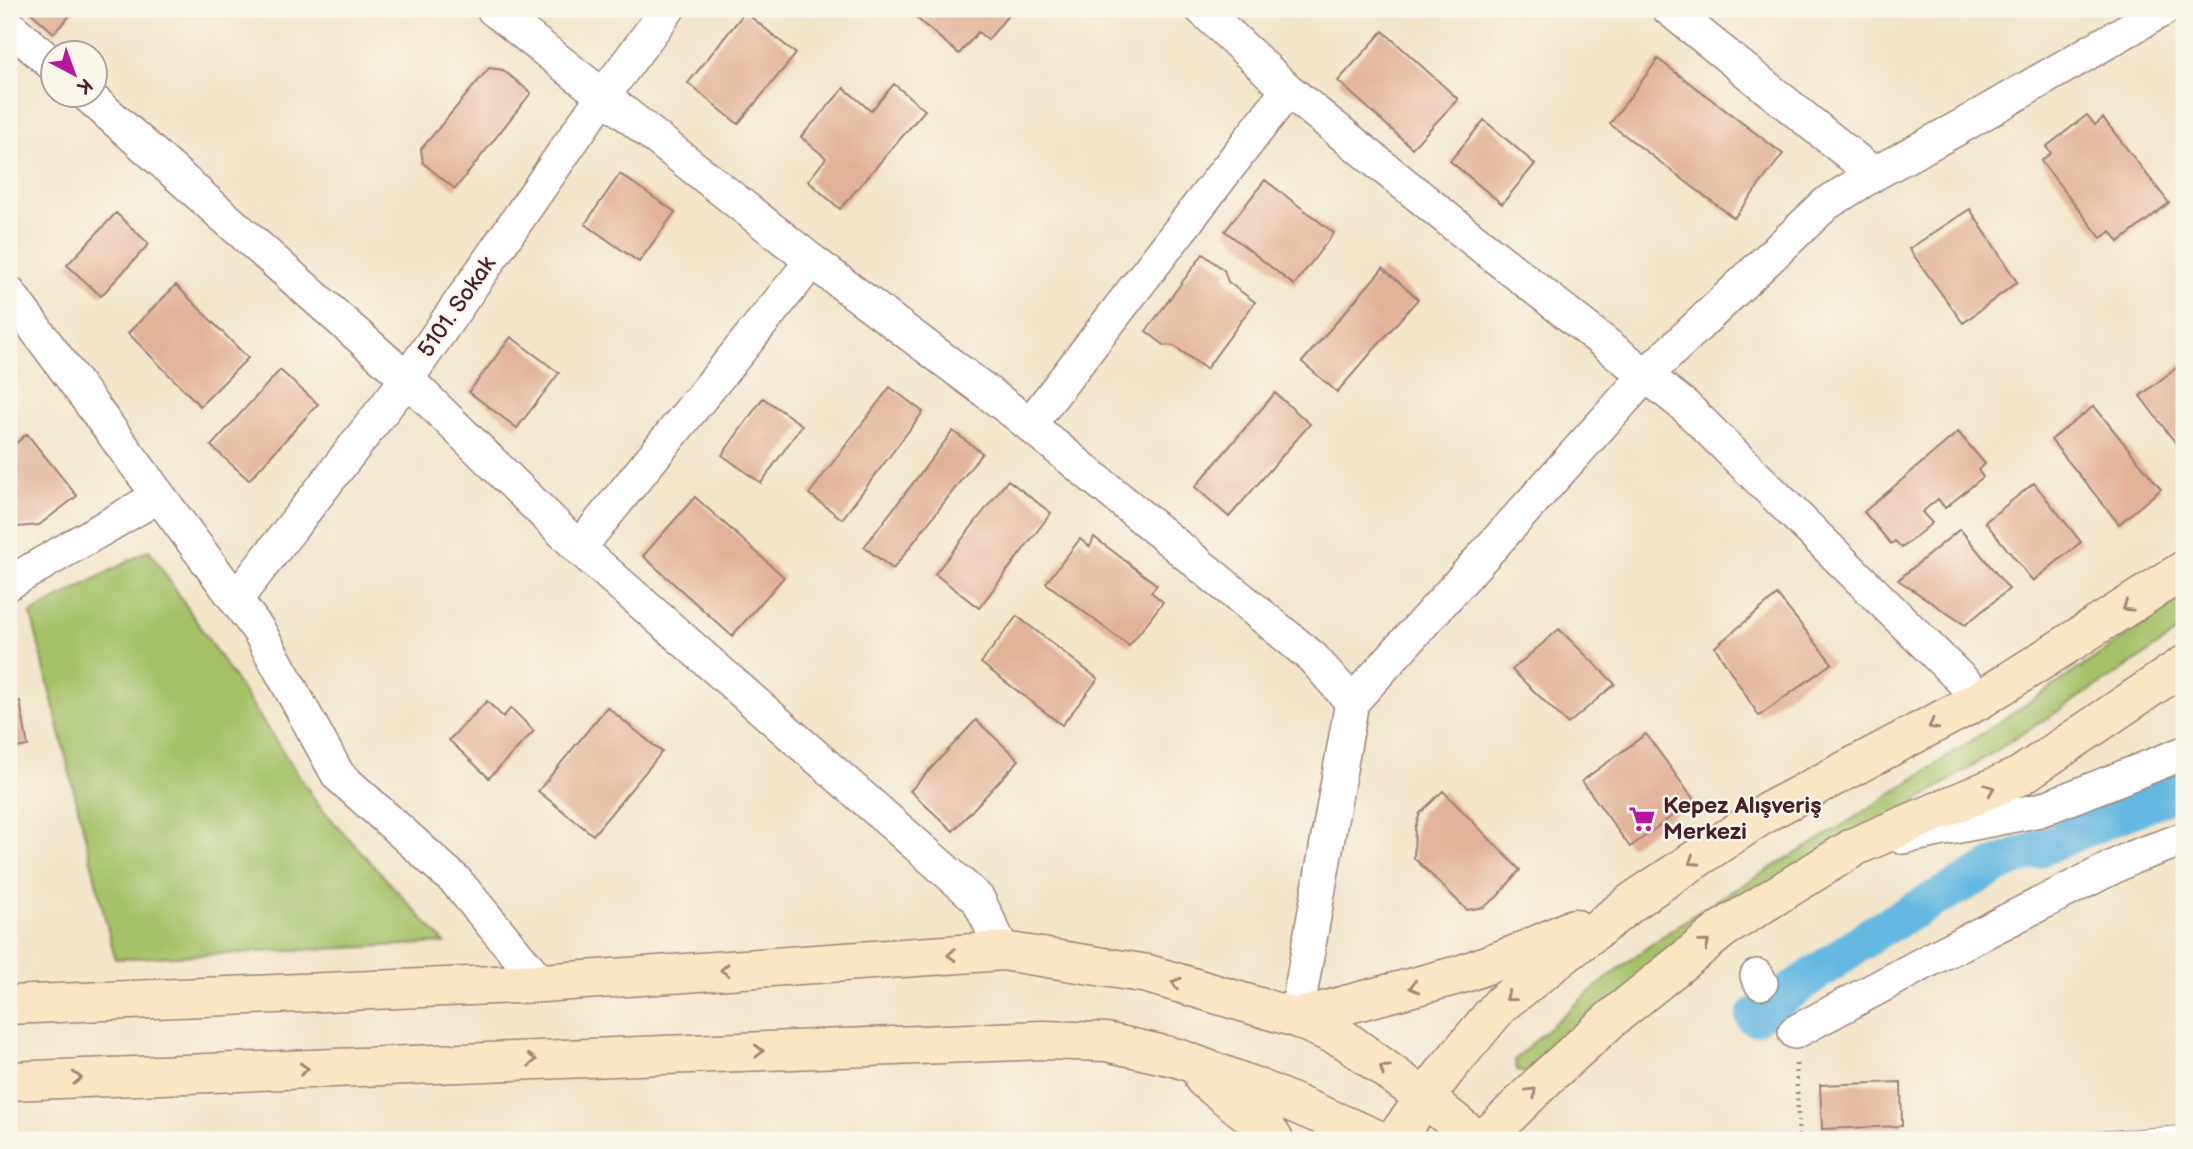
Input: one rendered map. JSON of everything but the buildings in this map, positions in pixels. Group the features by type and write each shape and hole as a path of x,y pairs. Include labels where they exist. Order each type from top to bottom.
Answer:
{"main road":[{"path":"1394,1140 1501,1004 1636,898 1767,812 1981,699 2184,570"},
{"path":"1484,1140 1546,1078 1611,1019 1724,928 1856,846 2020,776 2184,665"},
{"path":"1296,1018 1462,974 1519,953 1636,898"},
{"path":"9,1005 541,983 1003,951 1148,974 1296,1018 1344,1040 1425,1098 1477,1140"},
{"path":"9,1080 1043,1040 1106,1042 1178,1058 1258,1088 1379,1140"},
{"path":"1178,1058 1265,1127 1274,1140"}],"street":[{"path":"493,9 812,261 1030,424 1312,657 1352,702"},
{"name":"5101. Sokak","path":"236,599 407,379 603,96 668,9"},
{"path":"1202,9 1288,90 1686,407 1981,699"},
{"path":"1669,9 1874,174"},
{"path":"1296,1018 1352,702 1647,374 1826,204 2164,9"},
{"path":"9,26 38,52"},
{"path":"1030,424 1288,90"},
{"path":"102,108 407,379 579,548 978,899 1003,951"},
{"path":"579,548 812,261"},
{"path":"9,293 259,631 338,775 456,881 541,983"},
{"path":"9,583 159,496"},
{"path":"1856,846 2040,810 2184,753"},
{"path":"1795,1032 1938,955 2133,857 2184,839"}],"lane":[{"path":"2095,1140 2184,1134"}],"path":[{"path":"1795,1032 1799,1140"}],"green space":[{"path":"149,550 319,806 445,943 115,959 31,613"},
{"path":"2184,596 2184,627 2138,660 1856,840 1531,1075 1517,1070 1515,1060 1557,1021 1600,984 1669,932 1889,795"}],"waterway":[{"path":"1754,1017 1878,930 1994,867 2184,788"}],"place":[{"name":"Kepez Alışveriş Merkezi","path":"1642,819"}]}
